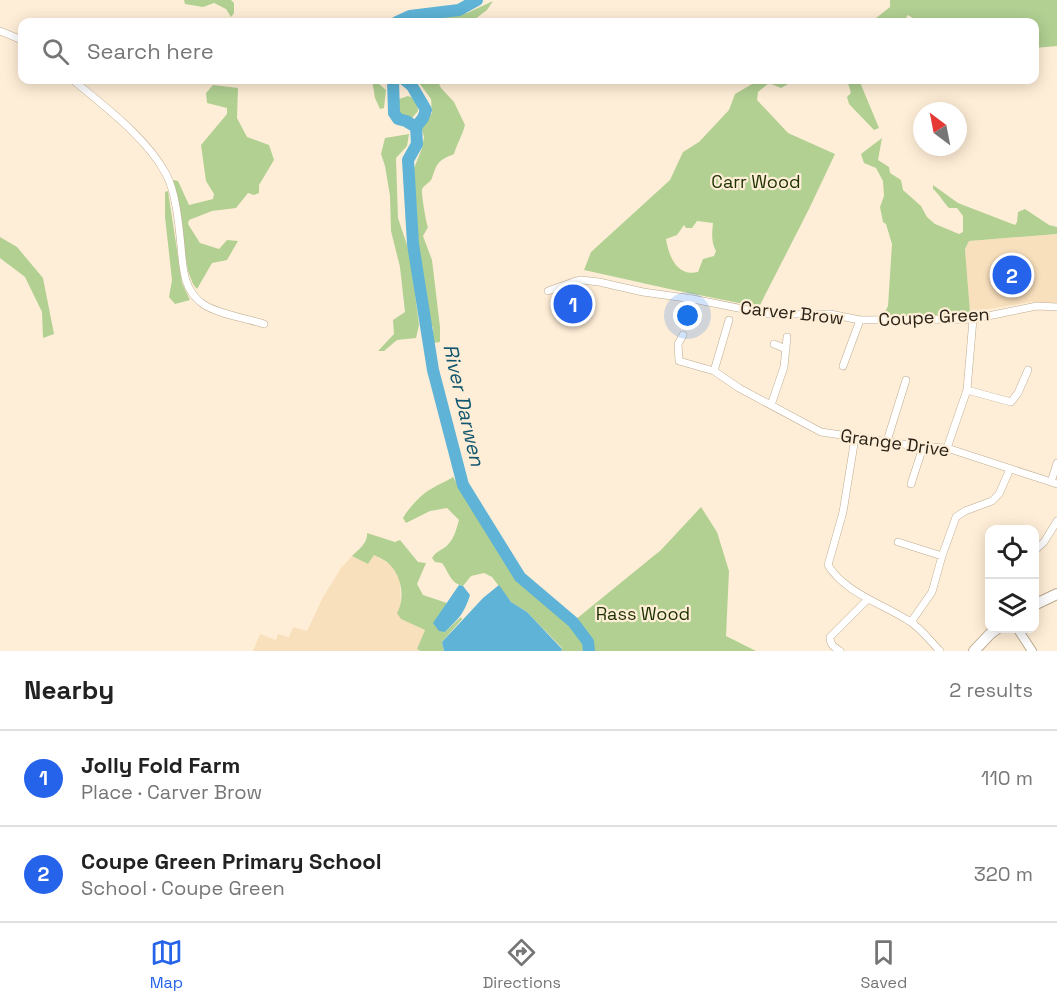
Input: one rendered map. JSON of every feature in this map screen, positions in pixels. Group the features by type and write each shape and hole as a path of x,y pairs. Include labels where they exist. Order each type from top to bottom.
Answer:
{"main road":[{"path":"1039,603 1057,594"},
{"path":"974,651 993,633"}],"street":[{"path":"0,31 18,38"},
{"path":"78,84 137,136 167,176 177,217 183,276 193,296 210,308 264,324"},
{"name":"Carver Brow","path":"548,291 582,280 768,314 830,314 860,320"},
{"name":"Coupe Green","path":"843,366 860,320 973,319 1037,306 1057,307"},
{"path":"947,448 967,390 973,319"},
{"path":"714,372 729,320"},
{"name":"Grange Drive","path":"683,335 678,344 679,361 714,372 821,432 923,447 947,448 1054,483"},
{"path":"771,405 784,367 787,337"},
{"path":"774,344 786,349"},
{"path":"967,390 1011,402 1018,393 1028,370"},
{"path":"887,441 906,380"},
{"path":"855,438 843,512 828,565 834,575 868,599 911,622 940,651"},
{"path":"911,484 923,447"},
{"path":"1054,483 1057,463"},
{"path":"911,622 932,592 956,516 992,501 999,494 1010,469"},
{"path":"1039,547 1057,521"},
{"path":"898,542 942,556"},
{"path":"840,651 833,647 830,637 868,599"},
{"path":"1020,633 1032,651"}],"shaded area":[{"path":"1057,234 1057,303 1032,302 970,312 965,249 969,241"},
{"path":"374,555 391,565 400,580 401,619 425,630 417,649 420,651 253,651 260,634 276,640 278,634 289,637 293,627 307,631 323,597 341,568 352,556 368,564"}],"green space":[{"path":"184,0 231,0 234,3 234,13 231,17 226,9 214,3 203,7 185,4"},
{"path":"890,0 1057,0 1057,46 1039,48 1039,18 913,18 908,15 906,18 876,18 890,7"},
{"path":"493,1 487,10 476,18 434,18 439,17 467,13"},
{"path":"373,84 379,84 386,90 384,108 380,109"},
{"path":"420,84 439,84 454,102 465,125 454,154 439,162 431,180 422,189 428,227 423,236 432,260 440,327 440,342 433,343 433,327 429,325 417,240 413,171 424,137 421,127 432,113 431,99"},
{"name":"Carr Wood","path":"752,84 768,84 758,92 757,100 788,133 835,154 759,307 584,270 591,252 670,180 683,152 699,142 729,110 735,94","holes":["697,221 713,223 712,234 716,251 714,256 703,259 698,272 691,273 679,269 672,259 666,239 677,235 684,225 686,228 692,228"]},
{"name":"Carr Wood","path":"771,84 788,84 781,88"},
{"path":"848,84 861,84 879,128 874,130 849,104 847,97 851,93"},
{"path":"213,85 238,88 237,118 247,137 269,145 274,160 259,185 259,193 254,195 248,193 236,208 212,211 189,220 188,224 200,243 219,249 227,240 238,241 227,260 212,263 197,289 188,271 173,180 178,181 189,205 213,199 214,194 206,181 201,145 227,114 227,108 207,103 206,93"},
{"path":"408,96 416,99 418,111 412,118 400,116 397,108 399,99"},
{"path":"409,134 407,146 396,158 398,218 410,254 419,325 416,338 397,340 384,351 378,351 394,334 393,320 405,312 400,267 391,231 390,196 381,154 385,138"},
{"path":"882,138 878,160 889,167 890,173 901,180 903,190 921,206 927,217 935,224 959,234 963,232 963,216 957,208 949,208 933,189 933,185 958,203 1015,225 1018,212 1025,209 1049,225 1057,227 1057,234 969,241 965,249 970,312 882,318 888,306 892,244 880,207 884,196 883,181 876,168 864,163 861,154"},
{"path":"168,191 182,283 190,300 175,304 169,297 172,280 165,217 165,192"},
{"path":"0,237 17,247 43,278 54,334 43,338 42,312 25,277 0,258"},
{"path":"453,477 519,582 571,624 586,644 586,651 561,651 562,648 527,612 511,602 492,577 484,573 471,576 463,586 459,585 452,580 442,563 435,562 432,558 450,542 459,520 447,508 430,511 406,523 403,518 423,495"},
{"name":"Rass Wood","path":"701,507 717,532 729,571 726,636 756,651 592,651 590,641 575,620 661,550"},
{"path":"367,533 395,542 400,540 418,562 426,563 417,584 423,595 447,603 434,623 445,632 461,617 462,619 442,642 444,651 417,649 425,630 401,619 397,613 402,595 398,576 389,564 374,555 368,564 352,556 365,543"}],"water":[{"path":"459,585 463,586 470,595 466,607 445,632 439,631 433,623"},
{"path":"499,585 511,602 527,612 562,649 561,651 444,651 442,642 483,598"}],"waterway":[{"name":"River Darwen","path":"406,18 459,10 477,0"},
{"name":"River Darwen","path":"393,84 394,113 398,119 416,127"},
{"name":"River Darwen","path":"410,84 426,110 416,127 417,144 408,160 413,244 433,370 463,485 520,577 573,622 588,642 589,651"}],"place":[{"name":"Coupe Green Primary School","path":"1012,275"},
{"name":"Jolly Fold Farm","path":"573,304"}]}
